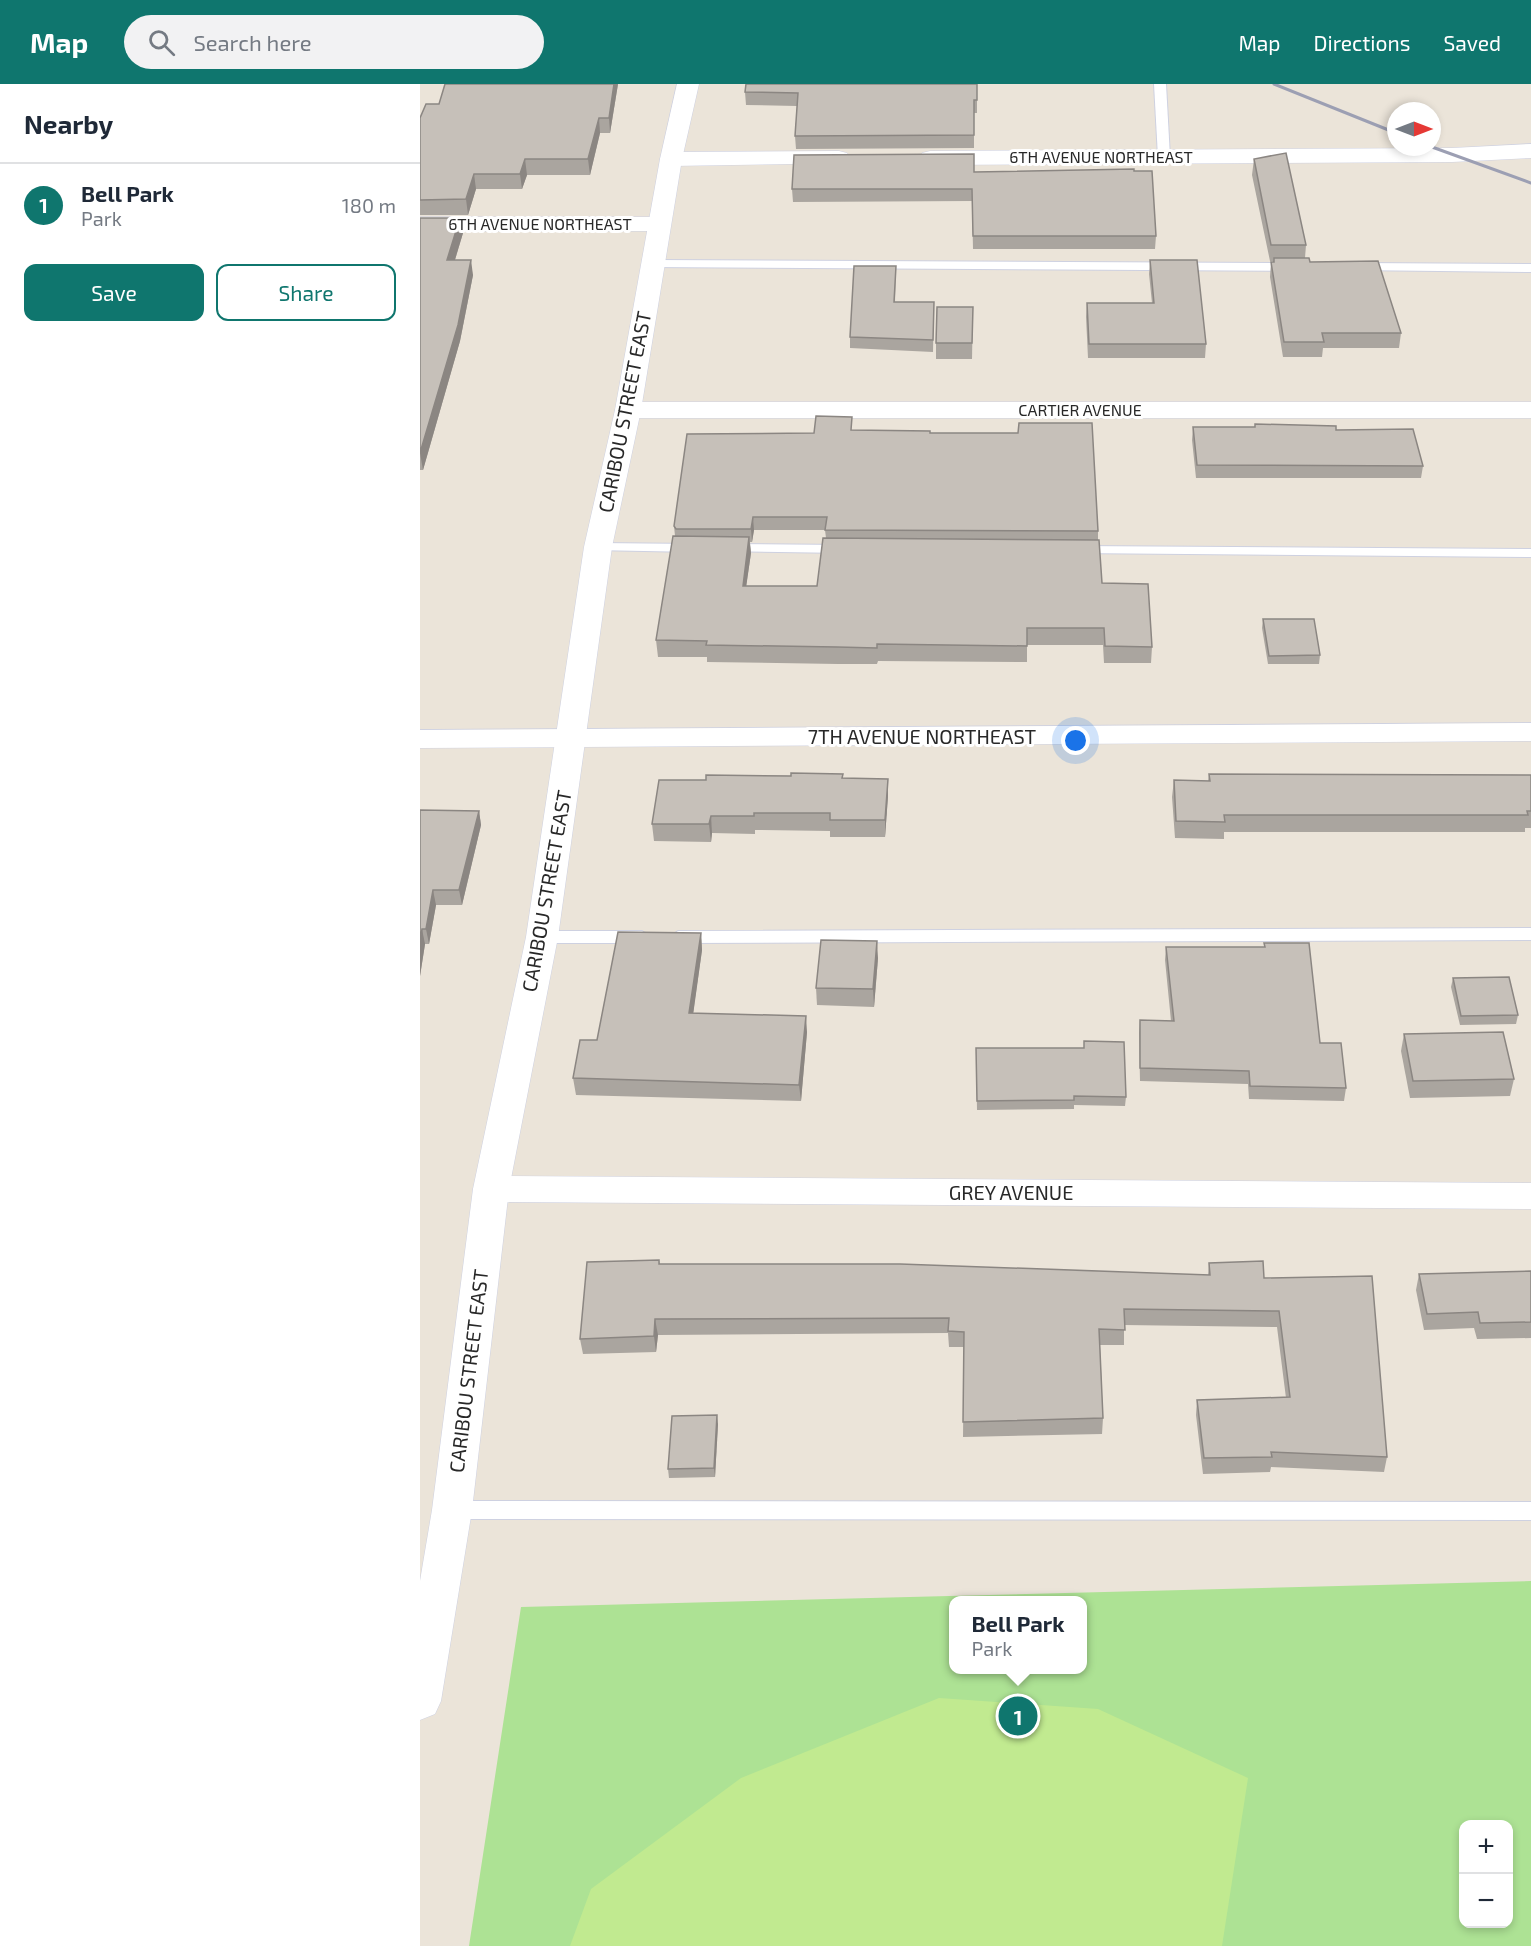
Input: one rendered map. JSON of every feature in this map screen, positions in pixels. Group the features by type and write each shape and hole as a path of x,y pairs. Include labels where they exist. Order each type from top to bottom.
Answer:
{"street":[{"name":"CARIBOU STREET EAST","path":"420,1701 427,1623 452,1510 491,1189 542,937 598,547 628,410 671,159 688,84"},
{"name":"6TH AVENUE NORTHEAST","path":"906,158 1452,155 1531,151"},
{"path":"671,159 859,158"},
{"name":"6TH AVENUE NORTHEAST","path":"420,224 660,224"},
{"name":"CARTIER AVENUE","path":"628,410 1531,410"},
{"name":"7TH AVENUE NORTHEAST","path":"420,739 1531,732"},
{"name":"GREY AVENUE","path":"491,1189 1531,1196"}],"lane":[{"path":"1160,84 1164,157"},
{"path":"653,264 1306,267"},
{"path":"1341,267 1531,268"},
{"path":"598,547 861,549"},
{"path":"1064,550 1531,553"},
{"path":"542,937 1531,934"},
{"path":"452,1510 1531,1511"}],"green space":[{"path":"1531,1581 1531,1946 469,1946 521,1607"},
{"path":"939,1698 1098,1709 1248,1778 1222,1946 570,1946 591,1889 741,1778"}],"building":[{"path":"445,84 614,84 609,118 599,118 588,159 525,159 520,174 474,174 466,199 420,200 420,118 426,104 439,104"},
{"path":"746,84 977,84 977,100 974,100 974,135 795,136 798,93 745,92"},
{"path":"1286,153 1306,245 1271,245 1254,159"},
{"path":"974,154 974,172 1134,169 1134,171 1152,171 1156,236 973,236 972,189 792,189 794,155"},
{"path":"420,218 460,218 447,260 471,260 458,325 420,453"},
{"path":"1274,258 1309,258 1310,262 1378,261 1401,333 1322,333 1324,342 1284,342 1271,262 1274,262"},
{"path":"1150,260 1197,260 1206,344 1089,344 1087,303 1154,303"},
{"path":"854,266 896,266 894,302 934,302 933,340 850,337"},
{"path":"937,307 973,307 972,343 936,343"},
{"path":"816,416 852,417 851,430 930,431 930,433 1018,433 1019,423 1092,423 1098,531 825,530 827,517 753,517 751,529 676,529 674,526 687,434 814,433"},
{"path":"1255,424 1336,426 1336,430 1413,429 1423,466 1197,465 1193,427 1255,427"},
{"path":"673,536 749,537 743,586 817,586 823,538 1099,540 1102,583 1148,584 1152,647 1105,646 1104,628 1027,628 1027,646 877,644 877,648 706,645 707,641 656,640"},
{"path":"1263,619 1314,619 1320,655 1269,656"},
{"path":"791,773 843,774 842,778 888,779 885,820 830,820 830,813 754,813 754,816 711,816 709,824 652,824 659,780 706,780 706,775 791,776"},
{"path":"1209,774 1531,775 1531,811 1527,811 1528,815 1224,815 1225,822 1176,821 1174,780 1210,781"},
{"path":"420,810 479,811 459,890 433,890 426,929 422,929 420,941"},
{"path":"618,932 701,933 689,1013 806,1016 799,1085 573,1078 580,1040 597,1040"},
{"path":"821,940 877,941 873,989 816,988"},
{"path":"1264,943 1309,943 1320,1043 1341,1043 1346,1088 1250,1086 1249,1071 1140,1068 1140,1020 1174,1021 1166,947 1265,947"},
{"path":"1509,977 1518,1015 1461,1016 1453,978"},
{"path":"1503,1032 1514,1079 1413,1081 1404,1034"},
{"path":"1084,1041 1124,1042 1126,1097 1074,1096 1074,1100 977,1101 976,1048 1084,1048"},
{"path":"659,1260 659,1264 900,1264 1210,1275 1209,1263 1263,1261 1264,1278 1372,1276 1387,1457 1271,1452 1272,1457 1204,1458 1197,1400 1290,1397 1279,1311 1124,1309 1125,1330 1099,1329 1103,1418 963,1422 964,1332 948,1331 949,1318 655,1319 654,1336 580,1339 587,1262"},
{"path":"1531,1271 1531,1322 1480,1323 1478,1312 1427,1314 1419,1274"},
{"path":"717,1415 714,1468 668,1469 672,1416"}],"railway":[{"path":"1274,84 1387,129"},
{"path":"1441,150 1531,183"}],"place":[{"name":"Bell Park","path":"1018,1716"}]}
